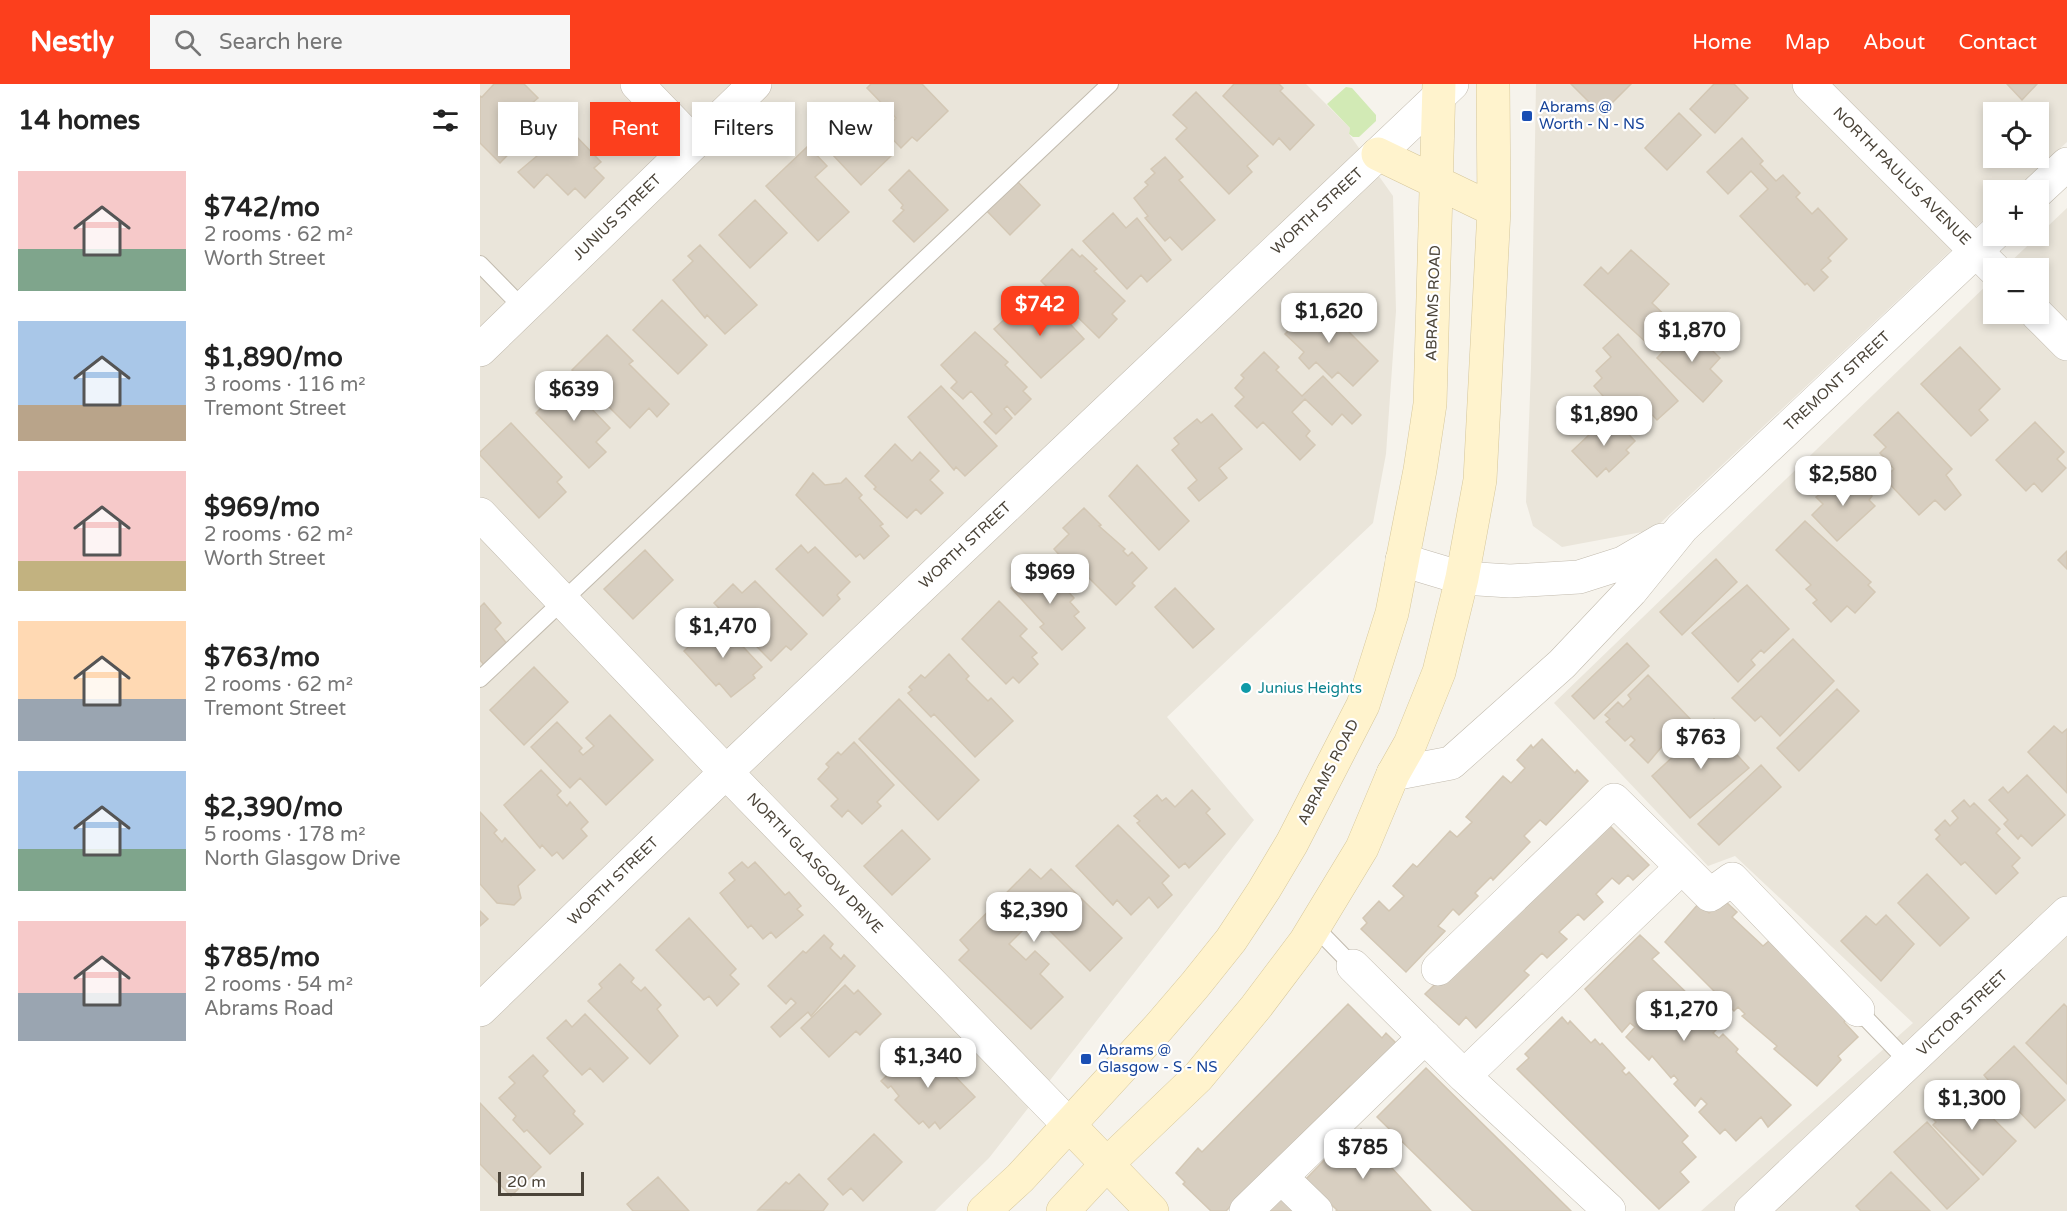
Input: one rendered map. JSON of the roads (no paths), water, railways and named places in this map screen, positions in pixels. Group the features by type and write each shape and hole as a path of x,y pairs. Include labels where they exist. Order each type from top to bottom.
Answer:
{"main road":[{"path":"1063,1211 1107,1164 1198,1077 1256,1007 1315,927 1362,848 1393,774 1410,744 1439,672 1462,578 1480,480 1494,210 1493,84"},
{"name":"ABRAMS ROAD","path":"984,1211 1020,1178 1069,1125 1195,986 1231,940 1264,890 1301,825 1363,705 1392,613 1420,470 1430,404 1437,183 1443,88"},
{"path":"1378,154 1494,210"},
{"name":"NORTH GLASGOW DRIVE","path":"1069,1125 1152,1211"}],"street":[{"path":"637,84 692,141"},
{"name":"JUNIUS STREET","path":"736,102 755,84"},
{"name":"NORTH PAULUS AVENUE","path":"1809,84 1988,251"},
{"name":"WORTH STREET","path":"480,1010 726,772 1378,154 1443,88"},
{"name":"JUNIUS STREET","path":"480,350 692,145"},
{"path":"2049,181 2067,164"},
{"name":"TREMONT STREET","path":"1393,774 1451,763 1562,664 1631,591 1682,528 1988,251"},
{"path":"2047,324 2067,344"},
{"name":"NORTH GLASGOW DRIVE","path":"480,513 726,772 1069,1125"},
{"name":"TREMONT STREET","path":"1402,560 1462,578 1510,581 1579,577 1623,563 1682,528"},
{"path":"1438,969 1614,800 1710,895 1732,879 1858,1010"},
{"path":"1464,1076 1682,867"},
{"name":"VICTOR STREET","path":"1750,1211 2067,913"},
{"path":"1353,966 1464,1076 1609,1210"},
{"path":"1246,1211 1425,1037"},
{"path":"1281,1177 1316,1211"}],"lane":[{"path":"480,680 1110,84"},
{"path":"480,264 523,308"},
{"path":"1315,927 1353,966"},
{"path":"1858,1010 1909,1063"}],"place":[{"name":"Abrams @ Worth - N - NS","path":"1527,116"},
{"name":"Junius Heights","path":"1246,688"},
{"name":"Abrams @ Glasgow - S - NS","path":"1086,1059"}]}
